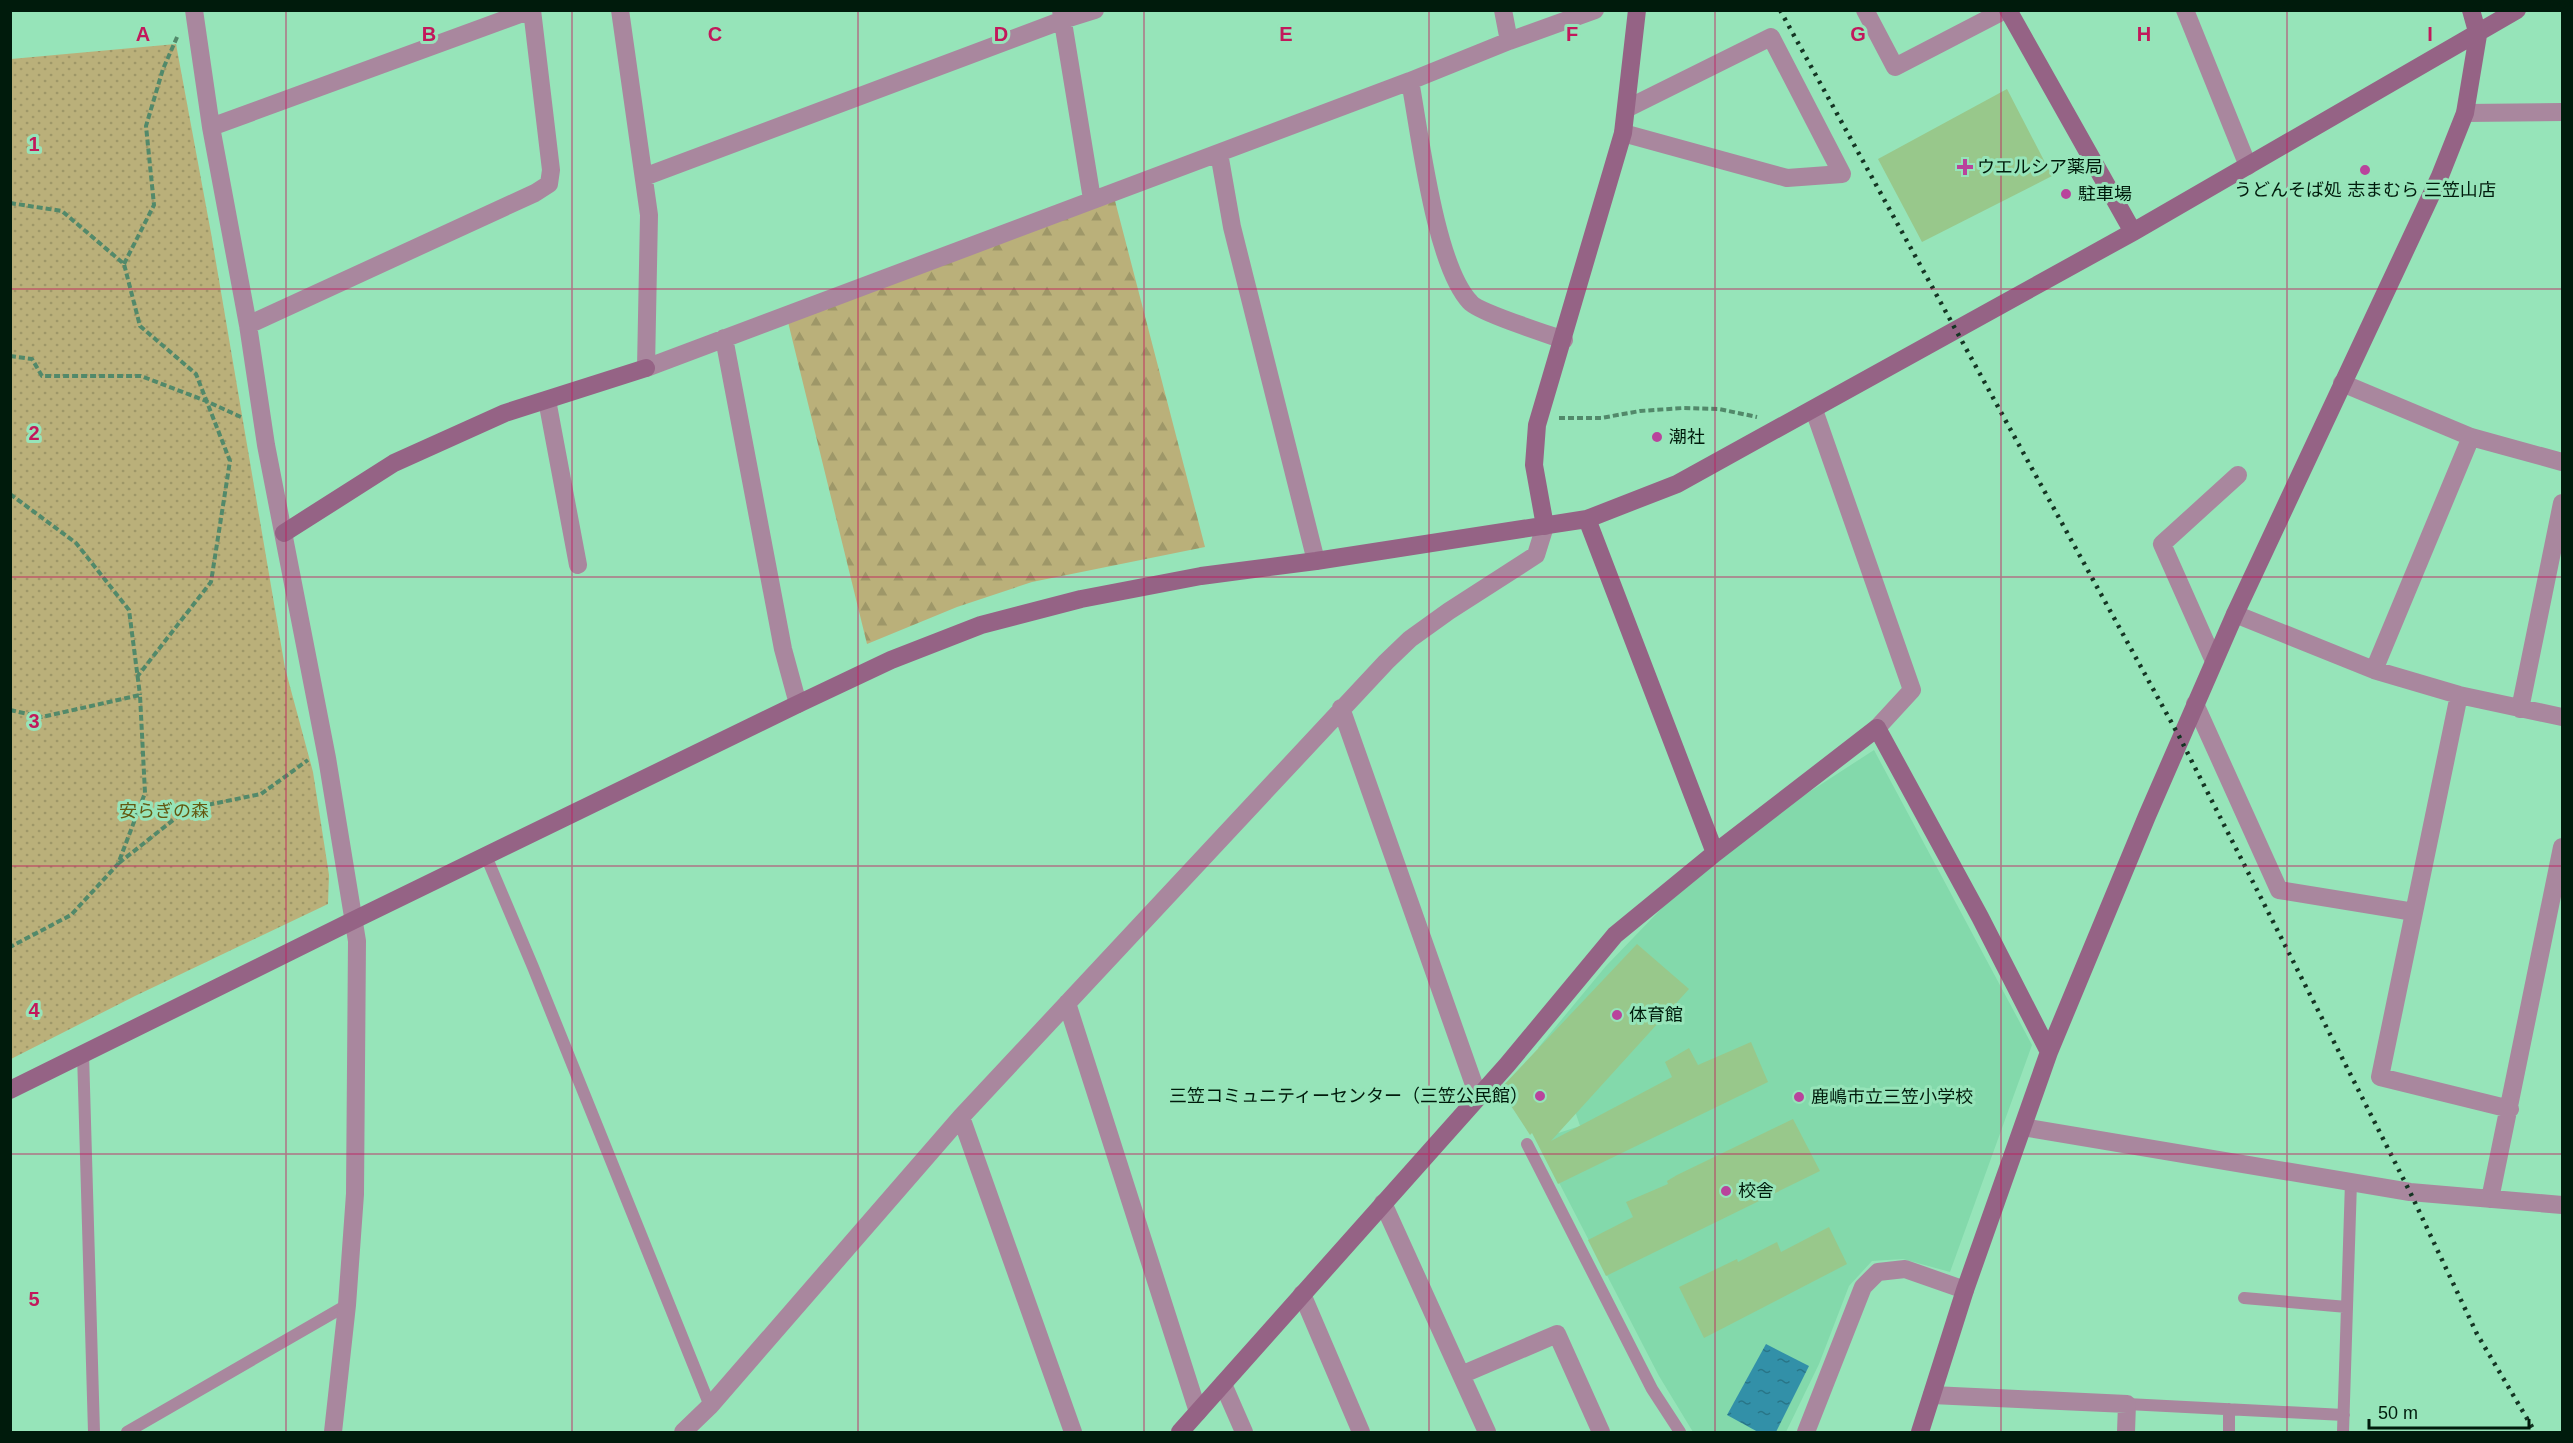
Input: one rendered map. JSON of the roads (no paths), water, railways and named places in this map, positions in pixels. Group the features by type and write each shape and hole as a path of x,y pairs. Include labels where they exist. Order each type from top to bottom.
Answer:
{"street":[{"path":"212,10 194,14 211,127 248,325 266,445 327,758 357,941 355,1194 347,1305 333,1432"},
{"path":"211,127 531,10 551,170 549,184 524,198 248,325"},
{"path":"620,10 649,215 646,368"},
{"path":"644,177 1062,15 1095,10"},
{"path":"1503,10 1509,41"},
{"path":"284,533 394,463 505,413 646,368 1595,10"},
{"path":"683,1432 710,1406 961,1117 1341,708 1410,639 1536,555 1545,526 1533,465 1539,418 1564,340 1623,133 1637,10"},
{"path":"1865,10 1895,66 2006,10 2133,232"},
{"path":"2185,10 2248,166"},
{"path":"1920,1432 1965,1290 2049,1052 2214,661 2440,176 2465,113 2478,35 2471,10"},
{"path":"10,1090 798,704 891,660 981,625 1082,599 1201,576 1316,561 1587,519 1677,484 2133,232 2478,35 2517,10"},
{"path":"1062,15 1092,199"},
{"path":"1623,133 1787,177 1842,174 1771,36 1626,109"},
{"path":"1410,81 1447,264 1470,303 1564,340"},
{"path":"2465,113 2562,112"},
{"path":"1219,153 1232,227 1316,561"},
{"path":"724,339 783,649 798,704"},
{"path":"2342,383 2471,437 2562,462"},
{"path":"547,400 578,565"},
{"path":"1180,1432 1507,1065 1615,935 1715,852 1877,728 1912,690 1814,410"},
{"path":"2374,670 2471,437"},
{"path":"2214,661 2162,544 2238,475"},
{"path":"2520,709 2562,503"},
{"path":"1587,519 1715,852"},
{"path":"2235,614 2374,670 2459,695 2562,717"},
{"path":"2459,695 2380,1077 2510,1109"},
{"path":"2195,704 2280,890 2414,912"},
{"path":"1341,708 1478,1096"},
{"path":"1877,728 1980,917 2049,1052"},
{"path":"2490,1199 2562,847"},
{"path":"1067,1004 1198,1412"},
{"path":"961,1117 1073,1432"},
{"path":"2023,1127 2410,1192 2562,1205"},
{"path":"1383,1203 1487,1432"},
{"path":"1806,1432 1863,1287 1878,1272 1905,1269 1965,1290"},
{"path":"1302,1294 1361,1432"},
{"path":"1461,1376 1557,1334 1602,1432"},
{"path":"1223,1384 1244,1432"},
{"path":"1932,1395 2127,1404 2126,1432"}],"lane":[{"path":"486,856 529,956 710,1406"},
{"path":"83,1053 94,1432"},
{"path":"1527,1144 1652,1389 1680,1432"},
{"path":"2343,1432 2351,1182"},
{"path":"2244,1298 2347,1307"},
{"path":"127,1432 347,1305"},
{"path":"2127,1404 2344,1415"},
{"path":"2229,1409 2229,1432"}],"water":[{"path":"1766,1344 1809,1366 1776,1432 1758,1432 1727,1415"}],"railway":[{"path":"1780,10 2180,738 2410,1192 2477,1334 2535,1432"}],"place":[{"name":"ウエルシア薬局","path":"1965,167"},
{"name":"うどんそば処 志まむら 三笠山店","path":"2365,170"},
{"name":"駐車場","path":"2066,194"},
{"name":"潮社","path":"1657,437"},
{"name":"体育館","path":"1617,1015"},
{"name":"三笠コミュニティーセンター（三笠公民館）","path":"1540,1096"},
{"name":"鹿嶋市立三笠小学校","path":"1799,1097"},
{"name":"校舎","path":"1726,1191"}],"park label":[{"name":"安らぎの森","path":"164,811"}]}
